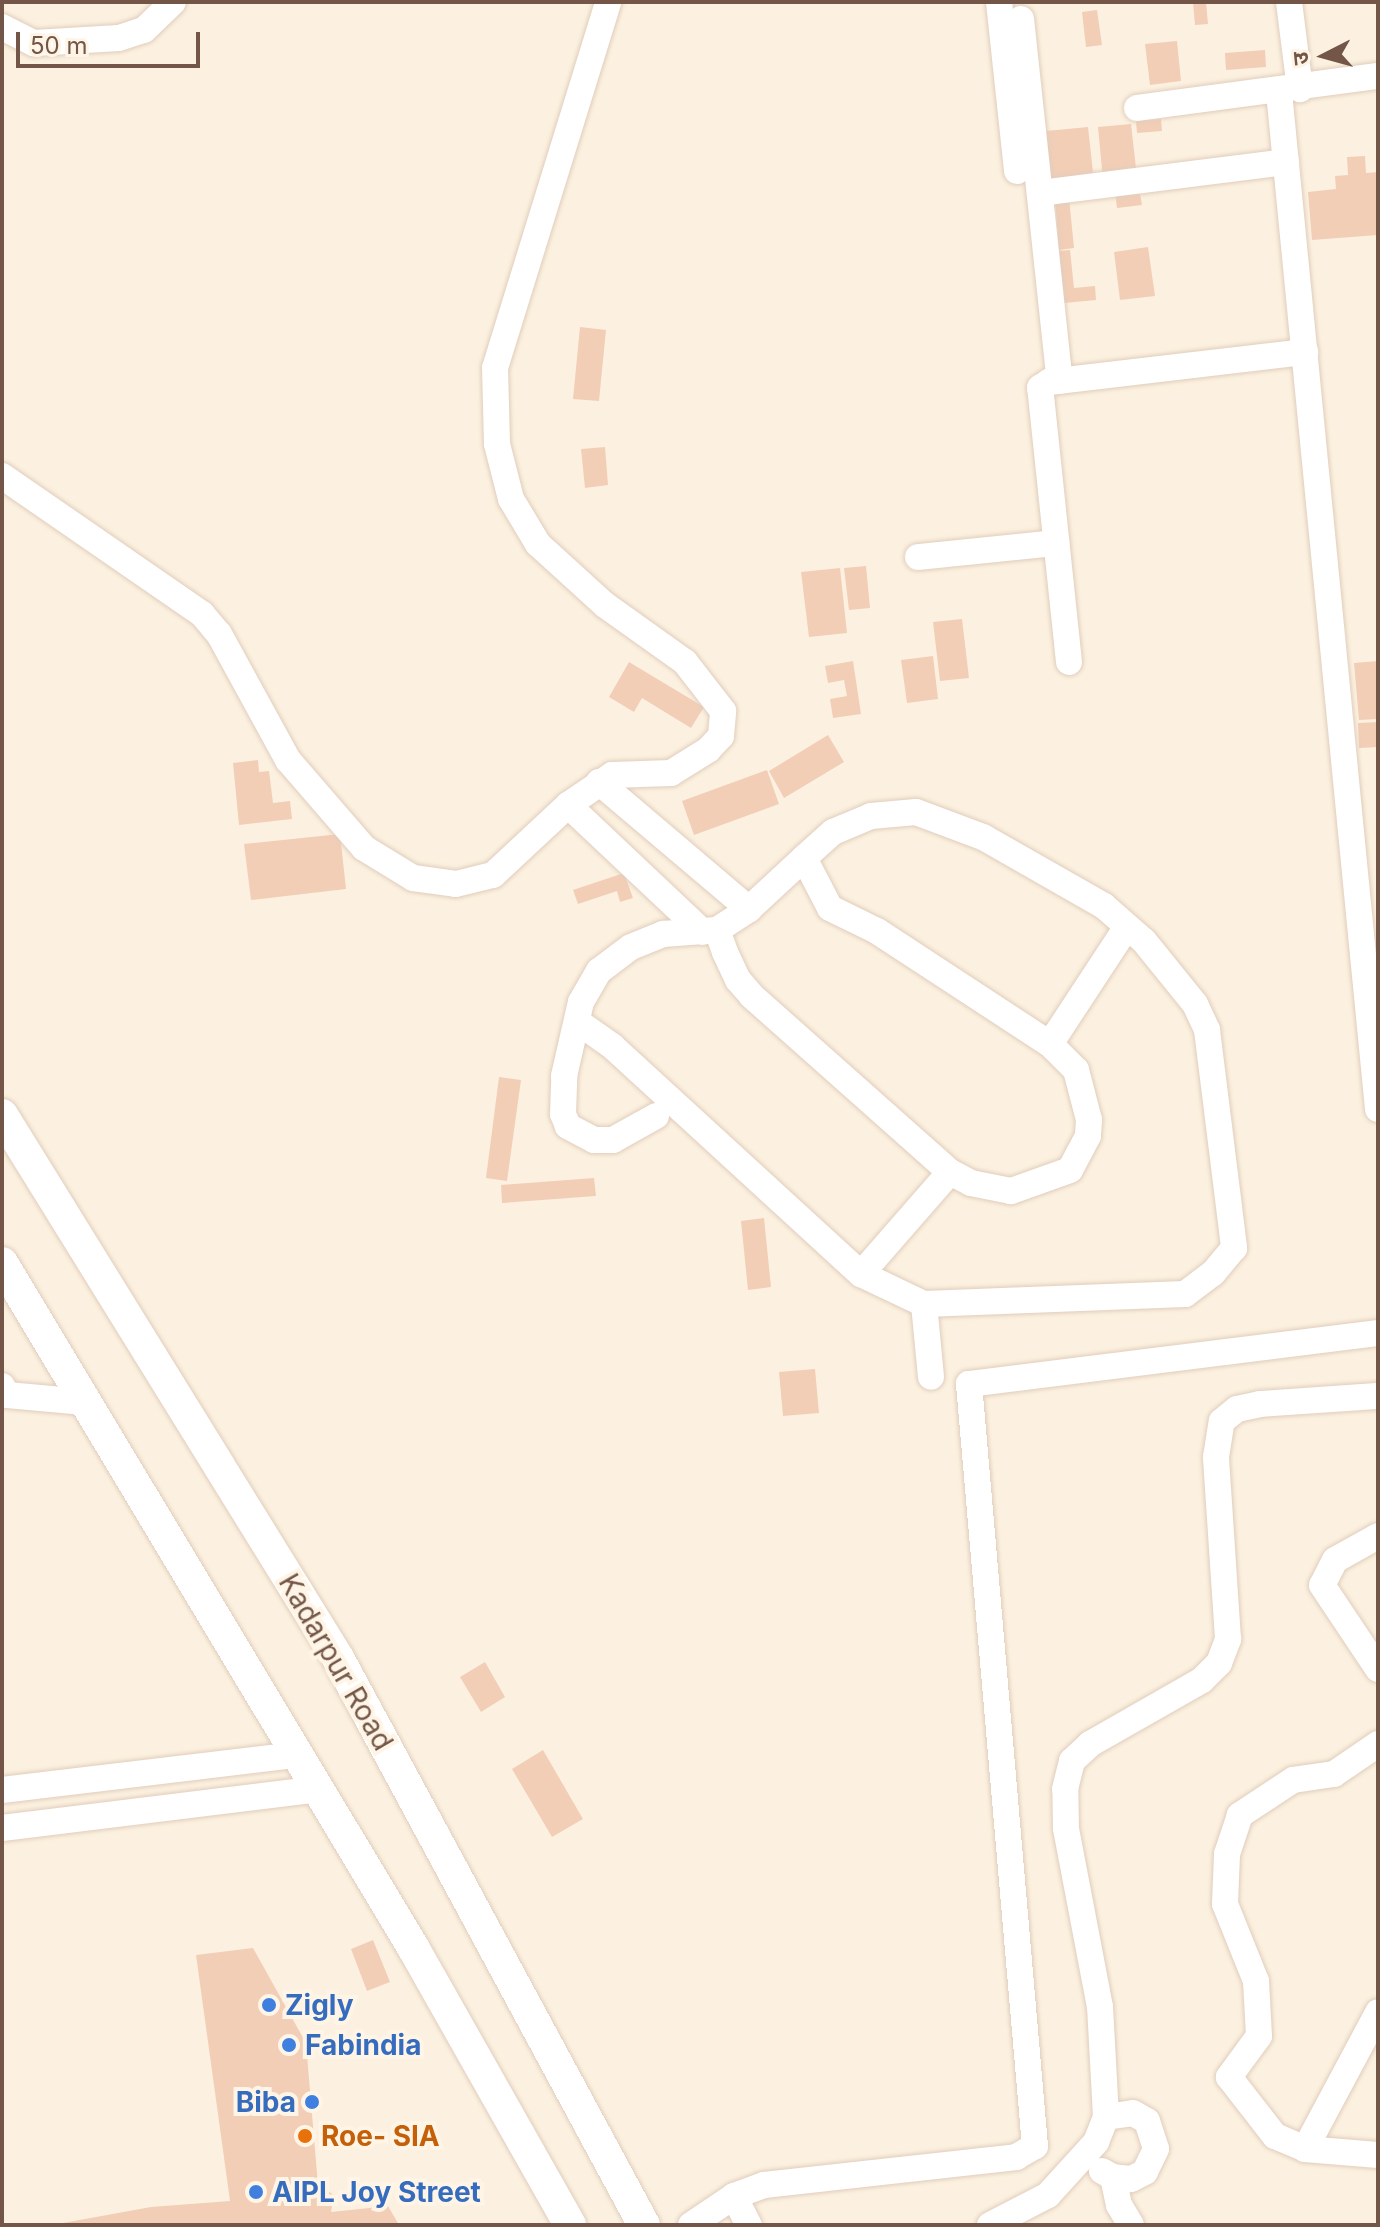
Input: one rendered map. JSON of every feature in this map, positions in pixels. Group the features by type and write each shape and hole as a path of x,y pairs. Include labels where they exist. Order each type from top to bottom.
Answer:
{"street":[{"path":"2,27 34,43 119,38 144,30 173,2"},
{"path":"2,476 202,614 219,634 288,760 364,848 390,866 432,884 493,875 568,805 612,775 671,773 708,750 721,736 723,711 685,662 605,605 538,544 511,499 497,444 495,368 608,2"},
{"path":"999,2 1017,171"},
{"path":"1289,2 1290,90 1286,162 1378,1109"},
{"path":"1021,19 1060,381"},
{"path":"1137,108 1378,76"},
{"path":"1040,193 1286,162"},
{"path":"1069,662 1039,393 1044,383 1305,352"},
{"path":"918,557 1056,543"},
{"path":"599,782 749,909"},
{"path":"568,805 710,931 738,980 752,996 950,1172 991,1189 1011,1191 1070,1170 1088,1136 1087,1097 1076,1070 1050,1044 877,931 830,908 804,858"},
{"path":"578,1022 623,1056 861,1274 924,1304 1185,1294 1213,1273 1234,1248 1207,1030 1174,976 1127,927 1052,874 932,815 893,812 848,823 804,858 749,909 710,931 663,934 631,947 589,985 578,1022 563,1085 568,1126 576,1135 613,1140 656,1116"},
{"path":"1050,1044 1127,927"},
{"name":"Kadarpur Road","path":"2,1115 338,1658 644,2225"},
{"path":"861,1274 950,1172"},
{"path":"2,1263 294,1755 318,1789 570,2225"},
{"path":"924,1304 931,1377"},
{"path":"691,2225 734,2196 764,2185 1016,2157 1035,2146 969,1384 1378,1333"},
{"path":"2,1386 7,1395 85,1402"},
{"path":"1106,2117 1133,2113 1147,2121 1156,2149 1145,2172 1131,2179 1113,2177 1101,2171 1094,2158 1096,2142 1106,2117 1100,2007 1066,1828 1065,1789 1072,1761 1090,1744 1202,1680 1219,1663 1228,1639 1216,1457 1222,1421 1237,1409 1260,1404 1378,1396"},
{"path":"1378,1536 1335,1560 1322,1585 1378,1669"},
{"path":"1378,1744 1334,1774 1293,1780 1240,1815 1227,1854 1225,1904 1256,1981 1259,2036 1229,2077 1275,2136 1305,2149 1378,2155"},
{"path":"2,1790 294,1755"},
{"path":"187,1768 191,1805"},
{"path":"52,1785 57,1821"},
{"path":"2,1828 318,1789"},
{"path":"1305,2149 1378,2012"},
{"path":"990,2225 1048,2195 1096,2142"},
{"path":"1113,2177 1119,2205 1131,2225"},
{"path":"734,2196 749,2225"}],"building":[{"path":"1193,2 1206,2 1208,24 1195,25"},
{"path":"1097,10 1102,45 1086,47 1082,12"},
{"path":"1177,41 1181,81 1150,85 1145,44"},
{"path":"1265,50 1266,67 1226,70 1225,53"},
{"path":"1161,119 1162,131 1137,133 1136,121"},
{"path":"1131,124 1137,177 1103,180 1098,127"},
{"path":"1088,127 1094,181 1052,185 1046,131"},
{"path":"1365,156 1366,173 1378,172 1378,235 1312,240 1308,192 1336,189 1335,176 1348,175 1347,157"},
{"path":"1139,188 1142,205 1117,208 1115,191"},
{"path":"1069,198 1074,248 1059,250 1055,199"},
{"path":"1148,247 1155,296 1120,300 1114,252"},
{"path":"1070,250 1074,288 1095,286 1096,300 1064,303 1059,251"},
{"path":"580,327 606,330 599,401 573,399"},
{"path":"605,447 608,485 585,488 581,449"},
{"path":"866,566 870,608 849,610 844,568"},
{"path":"840,568 847,633 809,637 801,572"},
{"path":"962,619 969,678 940,681 933,622"},
{"path":"933,656 938,699 907,703 901,660"},
{"path":"853,661 861,714 833,718 830,699 847,696 844,680 828,683 825,666"},
{"path":"1378,661 1378,719 1359,720 1354,663"},
{"path":"629,662 704,707 691,728 642,698 634,712 609,697"},
{"path":"1378,722 1378,747 1359,748 1358,723"},
{"path":"828,735 844,762 784,798 769,771"},
{"path":"258,760 259,772 269,771 273,803 290,801 292,819 239,825 233,763"},
{"path":"767,770 779,804 694,835 682,801"},
{"path":"340,834 346,889 251,900 244,844"},
{"path":"624,873 633,898 620,902 617,891 578,904 573,890"},
{"path":"499,1077 521,1080 507,1181 486,1178"},
{"path":"594,1178 596,1196 502,1203 501,1185"},
{"path":"764,1218 771,1287 748,1290 741,1221"},
{"path":"815,1369 819,1413 783,1416 779,1372"},
{"path":"485,1662 505,1697 481,1712 460,1677"},
{"path":"543,1750 583,1819 552,1837 512,1769"},
{"path":"373,1940 390,1982 367,1991 351,1949"},
{"path":"253,1948 306,2043 318,2185 334,2195 331,2212 388,2206 399,2225 52,2225 151,2207 230,2201 196,1955"}],"place":[{"name":"Zigly","path":"269,2005"},
{"name":"Fabindia","path":"289,2045"},
{"name":"Biba","path":"312,2102"},
{"name":"Roe- SIA","path":"305,2136"},
{"name":"AIPL Joy Street","path":"256,2192"}]}
